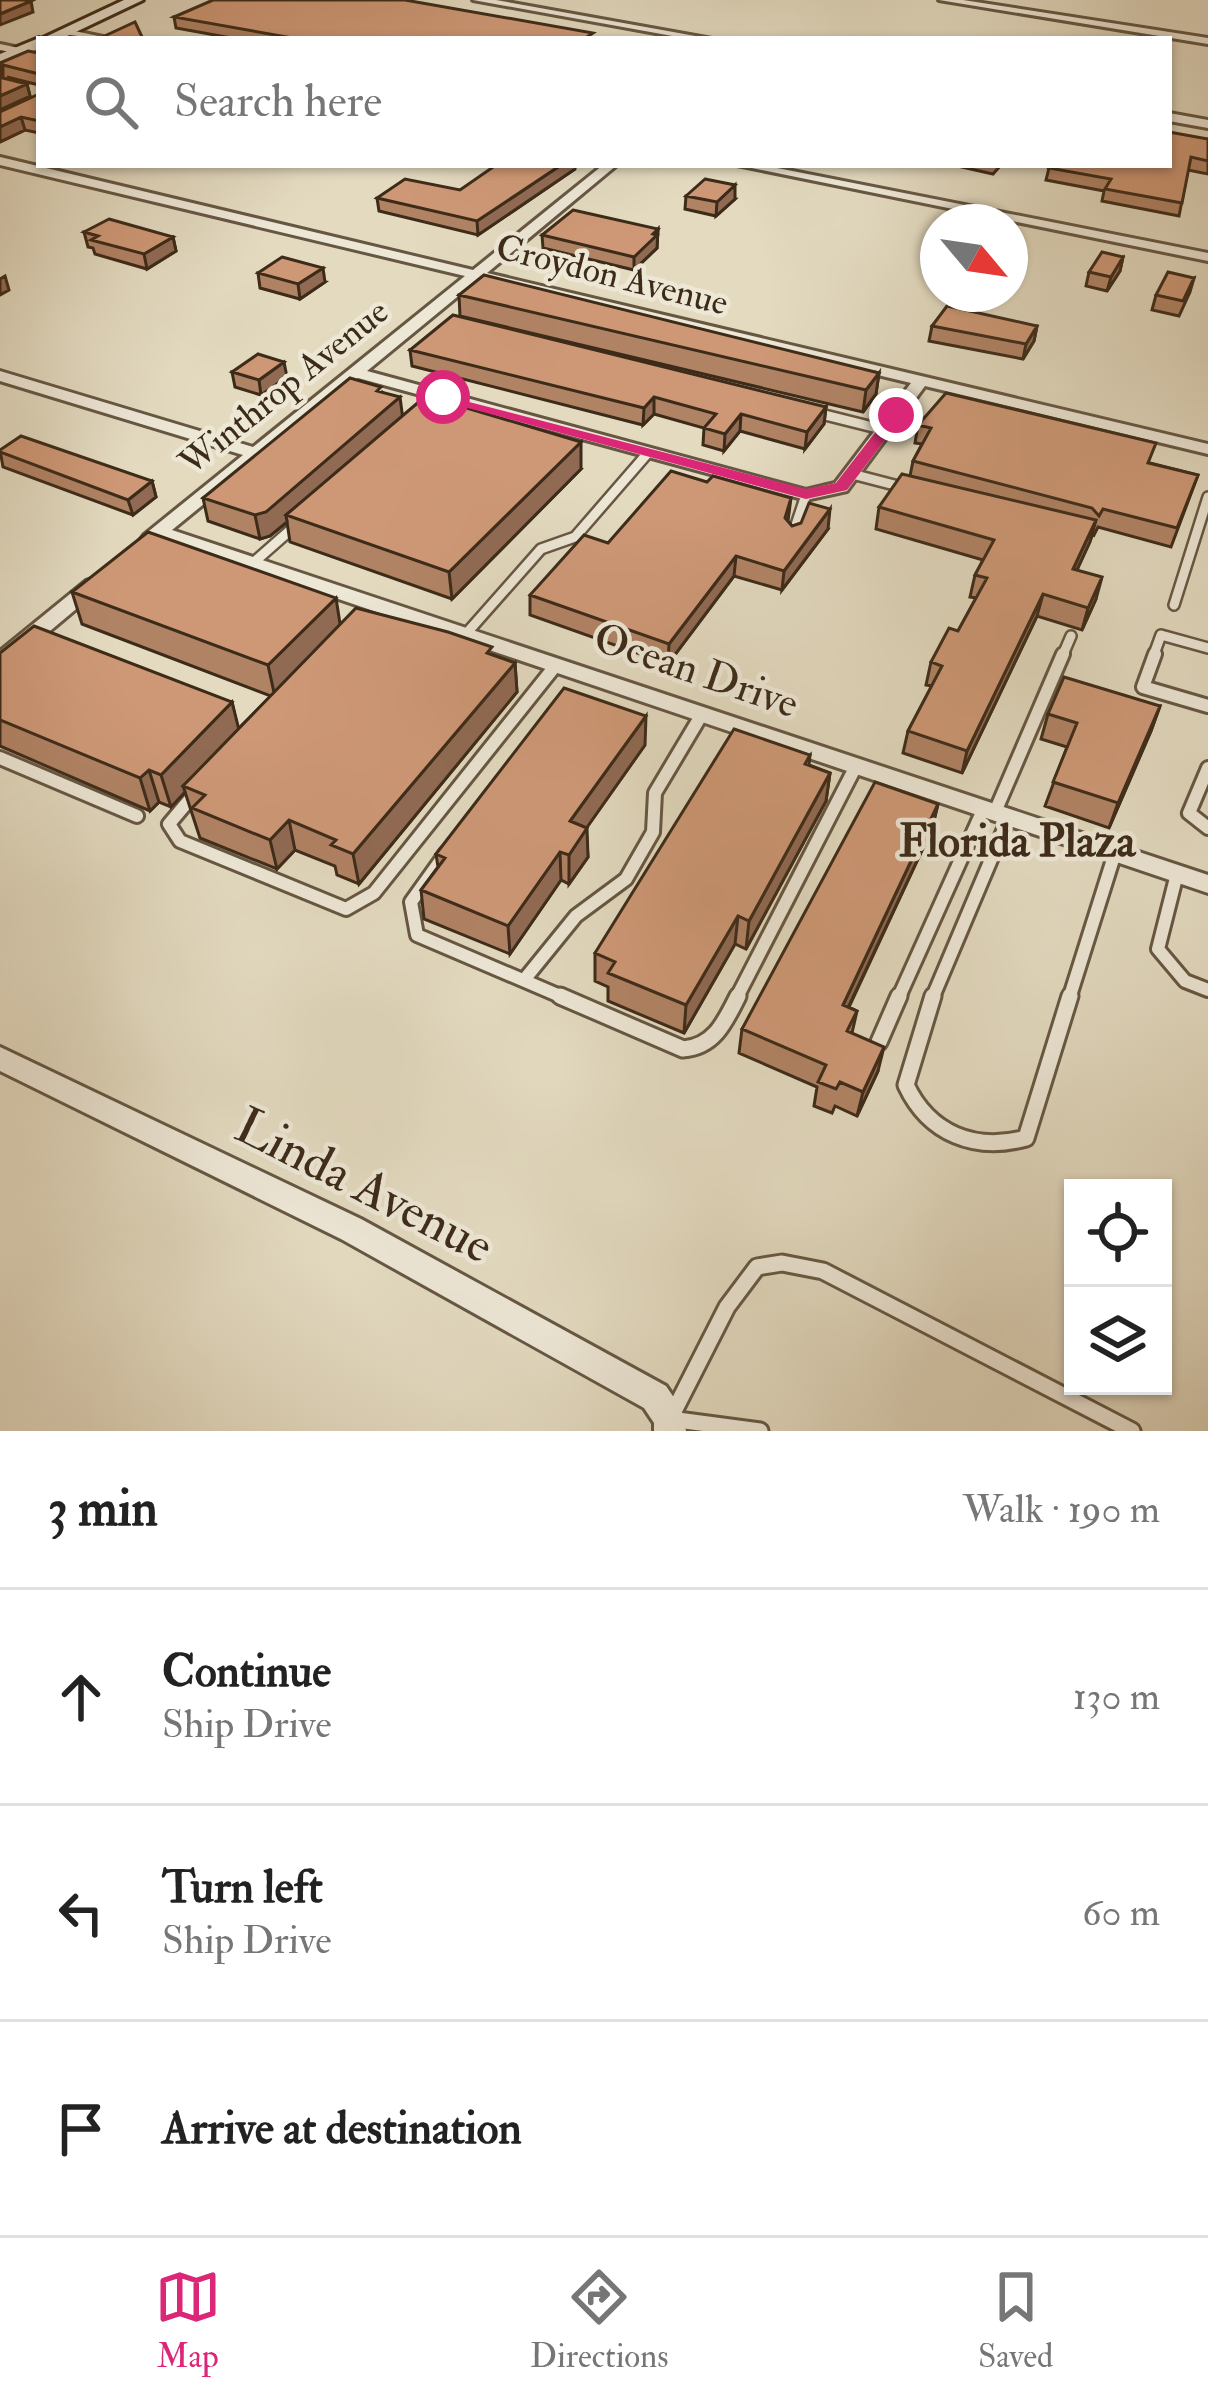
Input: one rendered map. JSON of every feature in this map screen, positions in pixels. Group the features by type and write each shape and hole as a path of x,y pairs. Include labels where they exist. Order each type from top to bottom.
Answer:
{"main road":[{"path":"57,36 136,0"},
{"path":"0,60 36,44"}],"street":[{"path":"478,0 689,36"},
{"path":"944,0 1208,41"},
{"path":"0,47 20,51"},
{"path":"1172,118 1208,124"},
{"name":"Croydon Avenue","path":"0,161 1208,449"},
{"name":"Winthrop Avenue","path":"150,539 352,372 430,317 477,272 607,168"},
{"path":"758,168 1208,257"},
{"path":"352,372 806,494 841,487 920,382"},
{"path":"0,376 255,453"},
{"name":"Ocean Drive","path":"150,539 253,563 370,613 465,634 1208,884"},
{"path":"0,662 106,575"},
{"name":"Linda Avenue","path":"0,1058 351,1229 655,1397 670,1425"}],"lane":[{"path":"425,412 443,397"},
{"path":"790,406 885,430"},
{"path":"465,634 542,549 575,537 647,454"},
{"path":"852,474 915,490"},
{"path":"792,537 806,494"},
{"path":"1174,605 1208,497"},
{"path":"253,563 304,518"},
{"path":"1208,648 1161,635 1143,687 1208,706"},
{"path":"1071,637 996,813 941,970 906,1085 924,1118 973,1143 1010,1144 1026,1138 1115,853"},
{"path":"205,782 170,824 180,842 346,909 356,907 374,893 556,665"},
{"path":"568,693 582,674"},
{"path":"524,980 576,916 626,879 653,832 655,794 702,714"},
{"path":"0,758 137,816"},
{"path":"452,844 409,902 408,922 417,935 683,1049 710,1042 856,766"},
{"path":"1208,768 1190,813 1208,828"},
{"path":"879,1042 996,813"},
{"path":"1177,874 1158,949 1185,981 1208,989"},
{"path":"760,1431 670,1425 727,1307 757,1267 782,1263 823,1270 1132,1431"}],"building":[{"path":"0,0 24,0 31,1 0,14"},
{"path":"213,0 405,0 593,33 281,36 174,17"},
{"path":"135,22 142,36 105,36"},
{"path":"28,51 36,52 36,73 3,65 3,78 27,84 0,96 0,63"},
{"path":"36,95 36,120 21,117 0,127 0,112"},
{"path":"1172,133 1208,139 1208,161 1191,157 1182,203 1105,189 1111,179 1049,168 1172,168"},
{"path":"492,168 556,168 477,221 377,198 405,179 460,190"},
{"path":"705,179 735,185 717,202 686,196"},
{"path":"573,210 658,229 653,234 657,235 634,257 542,235"},
{"path":"109,219 173,237 144,254 91,240 98,236 84,232"},
{"path":"1102,252 1123,257 1111,277 1089,272"},
{"path":"282,257 323,268 298,284 258,273"},
{"path":"1168,272 1194,278 1183,301 1156,295"},
{"path":"484,275 879,373 866,390 459,295"},
{"path":"942,312 974,312 1037,326 1026,344 932,326"},
{"path":"453,315 826,407 807,432 741,414 725,434 704,428 716,414 654,397 644,408 410,350"},
{"path":"258,354 284,362 259,380 232,372"},
{"path":"350,378 400,397 266,512 255,515 203,498"},
{"path":"946,393 1156,443 1148,463 1198,475 1177,528 1103,509 1099,516 1092,508 913,461 931,428 918,425"},
{"path":"433,398 581,442 449,572 286,515 421,400"},
{"path":"21,436 152,481 128,500 0,452"},
{"path":"671,471 707,482 713,476 791,498 785,518 792,526 801,523 809,503 830,509 784,571 736,556 669,644 530,595 584,535 608,543"},
{"path":"902,474 1096,520 1073,569 1102,577 1088,608 1043,594 967,751 908,731 942,666 931,662 949,628 958,631 987,578 975,575 994,540 879,507"},
{"path":"148,532 336,598 268,665 72,592"},
{"path":"356,608 492,647 487,653 515,663 353,854 331,845 336,840 289,820 270,840 192,808 205,795 183,786"},
{"path":"34,626 232,702 161,775 149,770 140,778 0,720 0,653"},
{"path":"1064,677 1160,706 1118,803 1053,782 1077,723 1048,714"},
{"path":"564,688 646,716 570,821 587,828 569,855 560,852 508,926 421,890 445,858 436,854"},
{"path":"734,729 810,755 805,764 830,773 749,921 738,916 686,1005 608,973 615,962 595,953"},
{"path":"875,782 938,804 843,1005 857,1011 847,1031 884,1047 863,1092 840,1082 836,1089 818,1082 826,1065 742,1029"}],"district":[{"name":"Florida Plaza","path":"1017,842"}],"route":[{"path":"443,397 806,494 841,487 896,415"}]}
